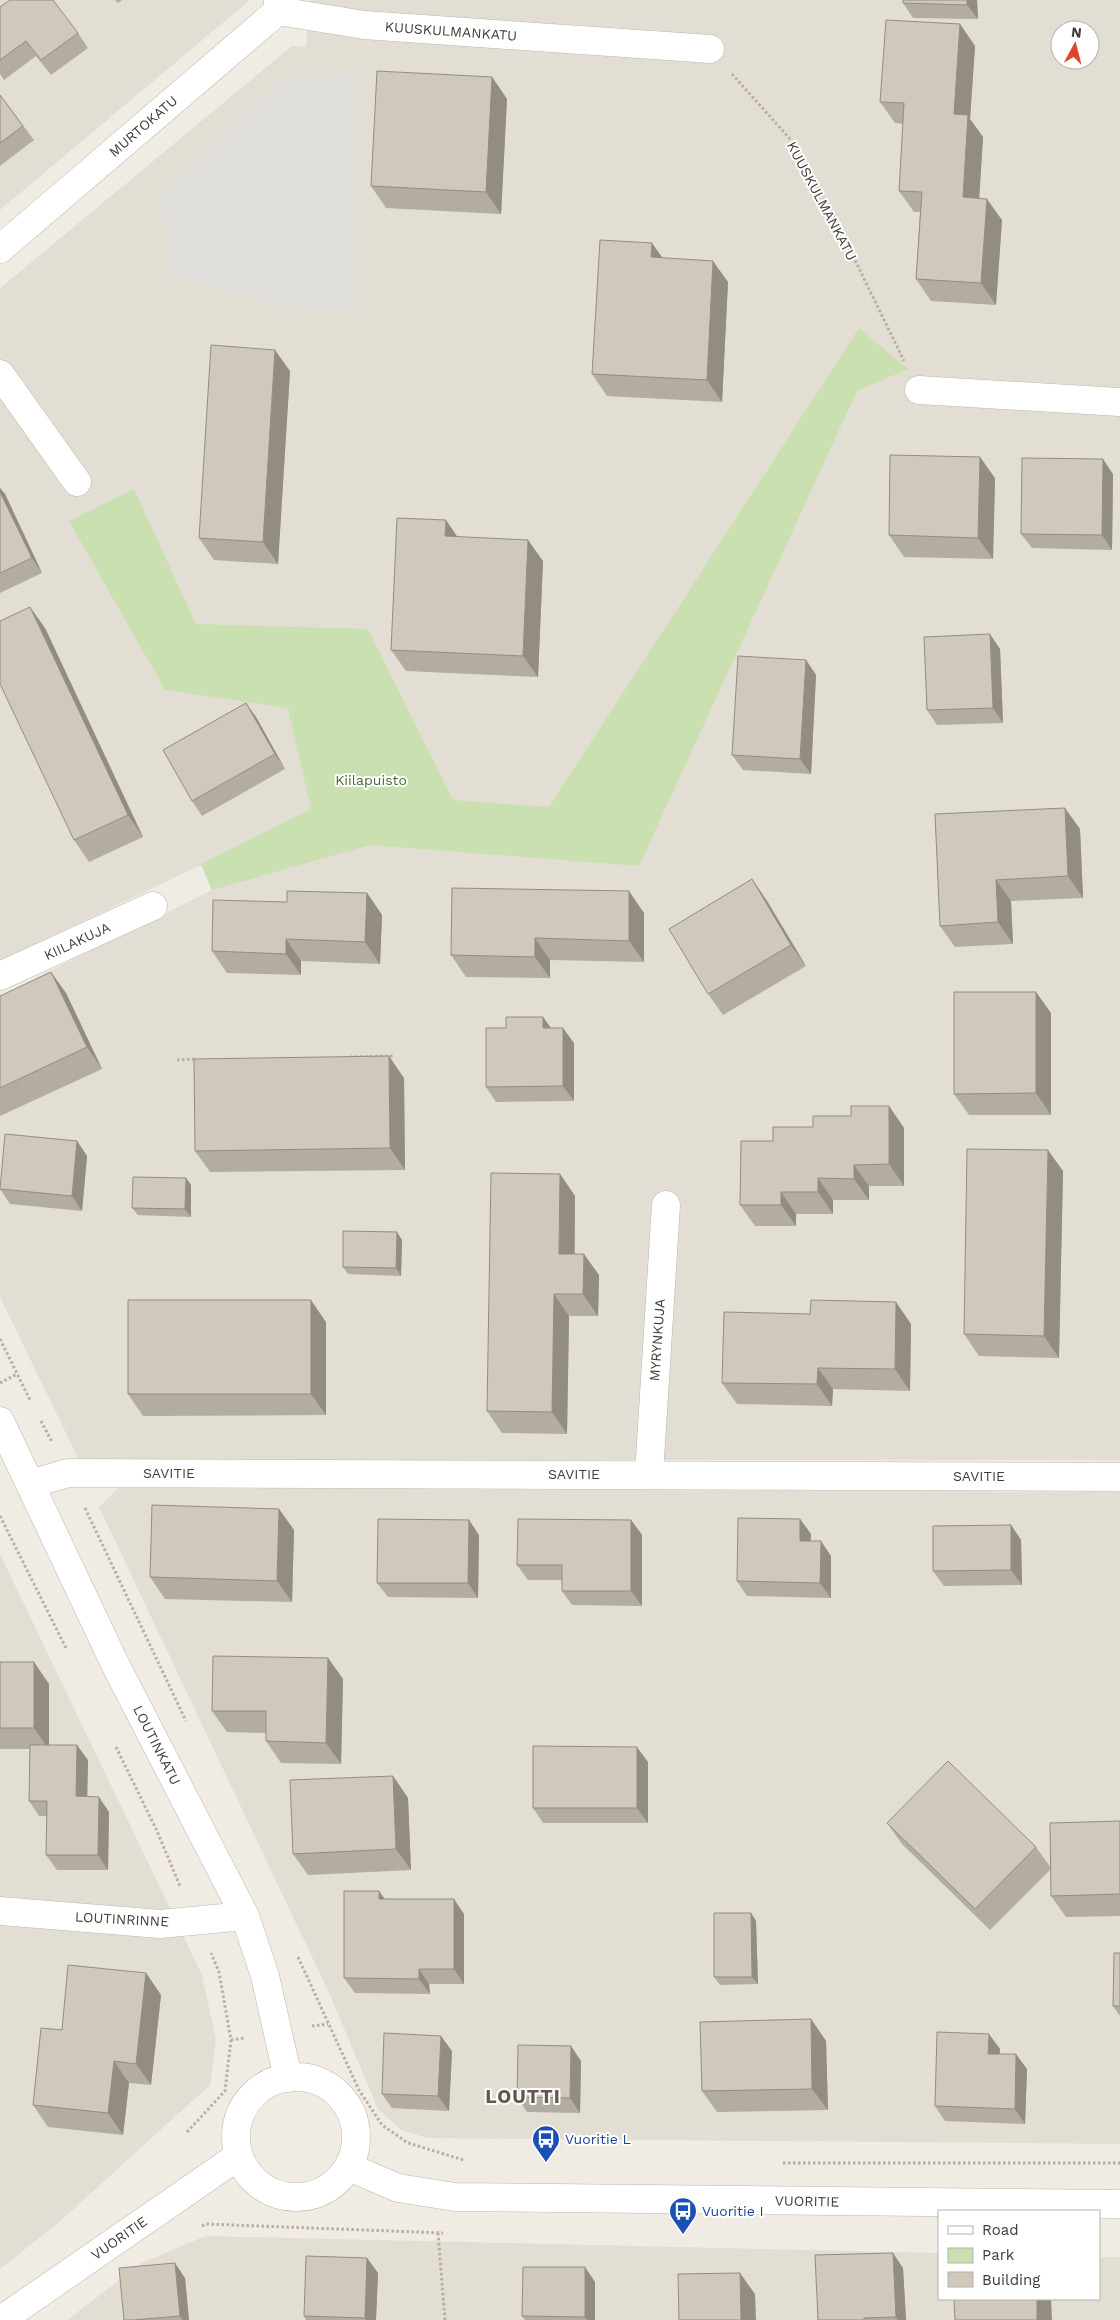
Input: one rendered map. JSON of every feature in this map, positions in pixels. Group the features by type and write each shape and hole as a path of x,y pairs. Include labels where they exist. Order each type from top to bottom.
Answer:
{"street":[{"name":"KUUSKULMANKATU","path":"278,6 364,25 710,49"},
{"name":"MURTOKATU","path":"0,249 278,6"},
{"path":"0,374 77,482"},
{"path":"919,390 1120,402"},
{"name":"KIILAKUJA","path":"0,976 153,906"},
{"name":"MYRYNKUJA","path":"649,1474 666,1205"},
{"name":"LOUTINKATU","path":"0,1421 116,1666 245,1916 266,1976 288,2078"},
{"name":"SAVITIE","path":"30,1484 68,1473 1120,1477"},
{"name":"LOUTINRINNE","path":"0,1911 160,1924 245,1916"},
{"path":"288,2078 306,2079 324,2085 340,2096 350,2112 356,2130 355,2149 349,2167 338,2182 327,2189 310,2195 287,2195 265,2187 246,2172 237,2157 236,2128 241,2110 253,2095 269,2083 288,2078"},
{"name":"VUORITIE","path":"0,2320 237,2157"},
{"name":"VUORITIE","path":"349,2167 398,2188 455,2197 1120,2204"}],"path":[{"name":"KUUSKULMANKATU","path":"710,49 791,140 834,217 919,390"},
{"path":"345,1057 395,1056"},
{"path":"177,1060 207,1059"},
{"path":"0,1339 34,1407"},
{"path":"0,1383 17,1374"},
{"path":"38,1415 68,1473 188,1725"},
{"path":"0,1516 70,1656"},
{"path":"114,1743 197,1920 219,1972 231,2040 225,2090 187,2132"},
{"path":"297,1956 359,2090 382,2125 408,2143 472,2161"},
{"path":"773,2163 1120,2163"},
{"path":"198,2228 206,2224 438,2233 445,2320"}],"shaded area":[{"path":"0,0 250,0 0,210"},
{"path":"310,0 1120,0 1120,1460 79,1460 0,1297 0,996 212,890 201,865 0,961 0,288 292,46 306,47"},
{"path":"353,74 355,315 263,302 173,273 159,198 285,80"},
{"path":"118,1488 1120,1492 1120,2144 427,2138 401,2130 378,2109 330,1995 99,1507"},
{"path":"0,1554 202,1975 216,2040 210,2085 57,2224 0,2269"},
{"path":"205,2236 938,2253 938,2300 1100,2300 1100,2257 1120,2257 1120,2320 67,2320 142,2263"}],"green space":[{"name":"Kiilapuisto","path":"859,328 908,369 857,391 639,866 370,845 212,890 201,864 311,809 288,708 165,690 69,521 134,489 196,624 368,629 453,800 549,807"}],"building":[{"path":"10,0 53,0 78,33 41,60 26,41 0,60 0,7"},
{"path":"903,0 967,0 967,5 903,3"},
{"path":"886,20 960,24 954,114 968,115 963,197 987,199 981,283 916,279 922,192 899,191 904,103 880,102"},
{"path":"377,71 492,77 486,192 371,186"},
{"path":"0,95 23,126 0,143"},
{"path":"600,240 652,243 651,257 713,261 707,380 592,374"},
{"path":"211,345 275,350 263,542 199,538"},
{"path":"890,455 980,457 978,538 889,535"},
{"path":"1022,458 1103,459 1102,535 1021,534"},
{"path":"0,492 32,558 0,573"},
{"path":"397,518 446,520 445,536 528,540 523,656 391,650"},
{"path":"30,607 128,815 74,840 0,684 0,621"},
{"path":"990,634 993,708 927,710 924,637"},
{"path":"738,656 806,660 800,759 732,755"},
{"path":"246,703 275,754 192,801 163,750"},
{"path":"1065,808 1068,876 996,880 998,922 940,926 935,814"},
{"path":"752,879 791,945 708,994 669,929"},
{"path":"452,888 629,891 629,941 535,938 535,957 451,955"},
{"path":"287,891 367,893 365,942 286,939 286,954 212,951 213,900 287,902"},
{"path":"51,972 87,1047 0,1088 0,996"},
{"path":"954,992 1036,992 1036,1093 954,1094"},
{"path":"506,1017 543,1017 543,1028 563,1028 563,1086 486,1087 486,1028 506,1028"},
{"path":"389,1056 390,1148 195,1151 194,1059"},
{"path":"851,1106 889,1106 889,1164 854,1165 854,1179 818,1178 818,1192 781,1192 781,1205 740,1205 741,1141 773,1141 773,1127 813,1127 813,1116 851,1116"},
{"path":"5,1134 77,1141 72,1196 0,1189"},
{"path":"967,1149 1048,1150 1044,1336 964,1334"},
{"path":"491,1173 560,1174 559,1254 584,1254 583,1294 554,1294 552,1412 487,1411"},
{"path":"133,1177 186,1178 185,1209 132,1208"},
{"path":"343,1231 397,1232 396,1268 343,1267"},
{"path":"128,1300 311,1300 311,1394 128,1394"},
{"path":"811,1300 896,1302 895,1369 818,1368 817,1384 722,1383 724,1312 810,1314"},
{"path":"152,1505 279,1509 277,1581 150,1577"},
{"path":"738,1518 800,1519 800,1541 821,1541 820,1583 737,1581"},
{"path":"378,1519 469,1520 468,1583 377,1583"},
{"path":"518,1519 631,1520 631,1591 562,1591 562,1565 517,1565"},
{"path":"1011,1525 1011,1570 933,1571 933,1526"},
{"path":"213,1656 328,1658 326,1743 266,1741 266,1711 212,1711"},
{"path":"0,1662 34,1662 34,1728 0,1728"},
{"path":"30,1745 77,1745 76,1796 99,1797 98,1855 46,1855 47,1801 29,1801"},
{"path":"533,1746 637,1747 637,1808 533,1808"},
{"path":"948,1761 1036,1847 975,1909 887,1823"},
{"path":"393,1776 396,1849 293,1854 290,1780"},
{"path":"1120,1821 1120,1894 1051,1896 1050,1823"},
{"path":"344,1891 379,1891 379,1899 454,1899 454,1969 419,1969 419,1979 344,1978"},
{"path":"714,1913 751,1913 752,1977 714,1977"},
{"path":"1114,1953 1120,1953 1120,2006 1113,2006"},
{"path":"68,1965 146,1973 136,2064 114,2061 108,2113 33,2105 41,2028 62,2030"},
{"path":"811,2019 812,2089 702,2091 700,2022"},
{"path":"937,2032 989,2034 988,2054 1016,2054 1015,2109 935,2106"},
{"path":"384,2033 441,2036 438,2096 382,2094"},
{"path":"518,2045 571,2046 570,2098 517,2097"},
{"path":"893,2253 896,2317 864,2318 864,2320 818,2320 815,2255"},
{"path":"306,2256 367,2258 365,2318 304,2316"},
{"path":"175,2263 180,2316 124,2320 119,2268"},
{"path":"523,2267 585,2267 585,2317 522,2316"},
{"path":"740,2273 741,2320 679,2320 678,2274"},
{"path":"954,2300 1037,2300 1037,2320 955,2320"}],"place":[{"name":"Vuoritie L","path":"546,2163"},
{"name":"Vuoritie I","path":"683,2235"}],"district":[{"name":"LOUTTI","path":"523,2096"}]}
